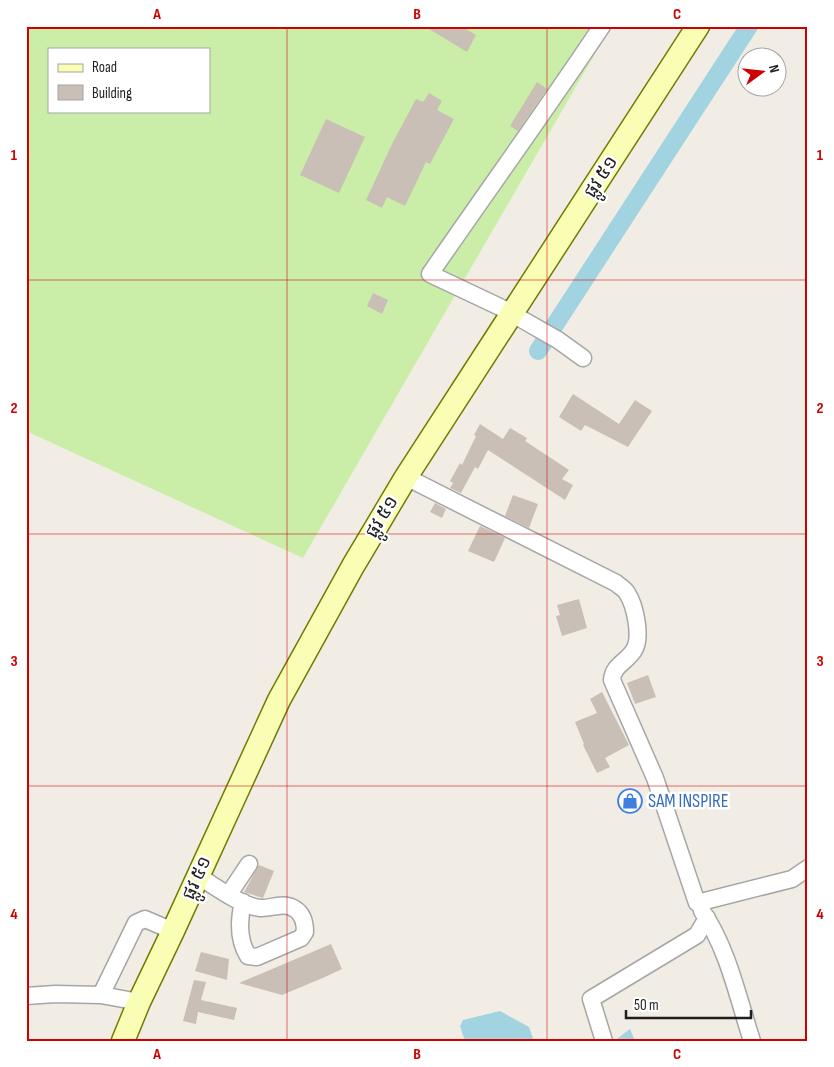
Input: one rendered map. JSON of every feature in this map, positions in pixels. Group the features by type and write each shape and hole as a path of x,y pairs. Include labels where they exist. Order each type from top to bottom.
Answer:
{"main road":[{"name":"ផ្លូវ ៥១","path":"123,1041 117,998 159,925 198,876 279,700 352,566 507,311 698,26"}],"street":[{"path":"583,358 558,340 507,311 453,283 430,274 602,26"},
{"path":"406,478 616,583 627,593 637,619 637,639 635,648 614,670 612,680 655,778 697,903 716,935 752,1041"},
{"path":"198,876 236,898 249,864"},
{"path":"697,903 792,879 808,869"},
{"path":"604,1041 591,999 696,935 707,918"},
{"path":"26,996 55,994 117,998 133,927 136,922 159,925"}],"green space":[{"path":"26,26 611,26 303,558 26,431"}],"water":[{"path":"500,1011 529,1027 534,1041 465,1041 460,1026 463,1020"},
{"path":"630,1029 635,1041 614,1041"}],"building":[{"path":"424,26 461,26 476,35 467,52"},
{"path":"537,82 547,89 518,131 510,126"},
{"path":"429,93 442,101 437,110 454,119 430,164 426,162 405,206 387,197 382,208 366,200 392,144 416,99 423,102"},
{"path":"326,119 365,137 339,193 300,175"},
{"path":"373,293 388,300 382,314 367,306"},
{"path":"573,394 619,424 635,400 652,411 628,447 585,425 581,431 559,417"},
{"path":"480,424 503,439 510,428 527,438 525,441 569,470 562,479 573,485 565,500 488,450 478,469 475,467 461,493 450,488 453,483 450,481 460,463 462,465"},
{"path":"513,495 538,504 529,528 505,516"},
{"path":"435,503 446,509 442,518 430,512"},
{"path":"480,526 505,538 494,562 468,551"},
{"path":"579,599 587,628 562,636 556,616 560,615 557,605"},
{"path":"648,675 656,697 635,704 627,683"},
{"path":"602,692 629,745 605,758 610,767 597,773 583,745 575,722 597,713 590,699"},
{"path":"259,865 274,871 263,898 244,892"},
{"path":"331,944 342,969 325,977 282,995 239,983"},
{"path":"201,952 229,959 227,980 195,971"},
{"path":"194,980 206,982 201,1000 237,1008 234,1020 198,1012 196,1024 183,1021"}],"waterway":[{"path":"538,351 749,26"}],"place":[{"name":"SAM INSPIRE","path":"630,801"}]}
